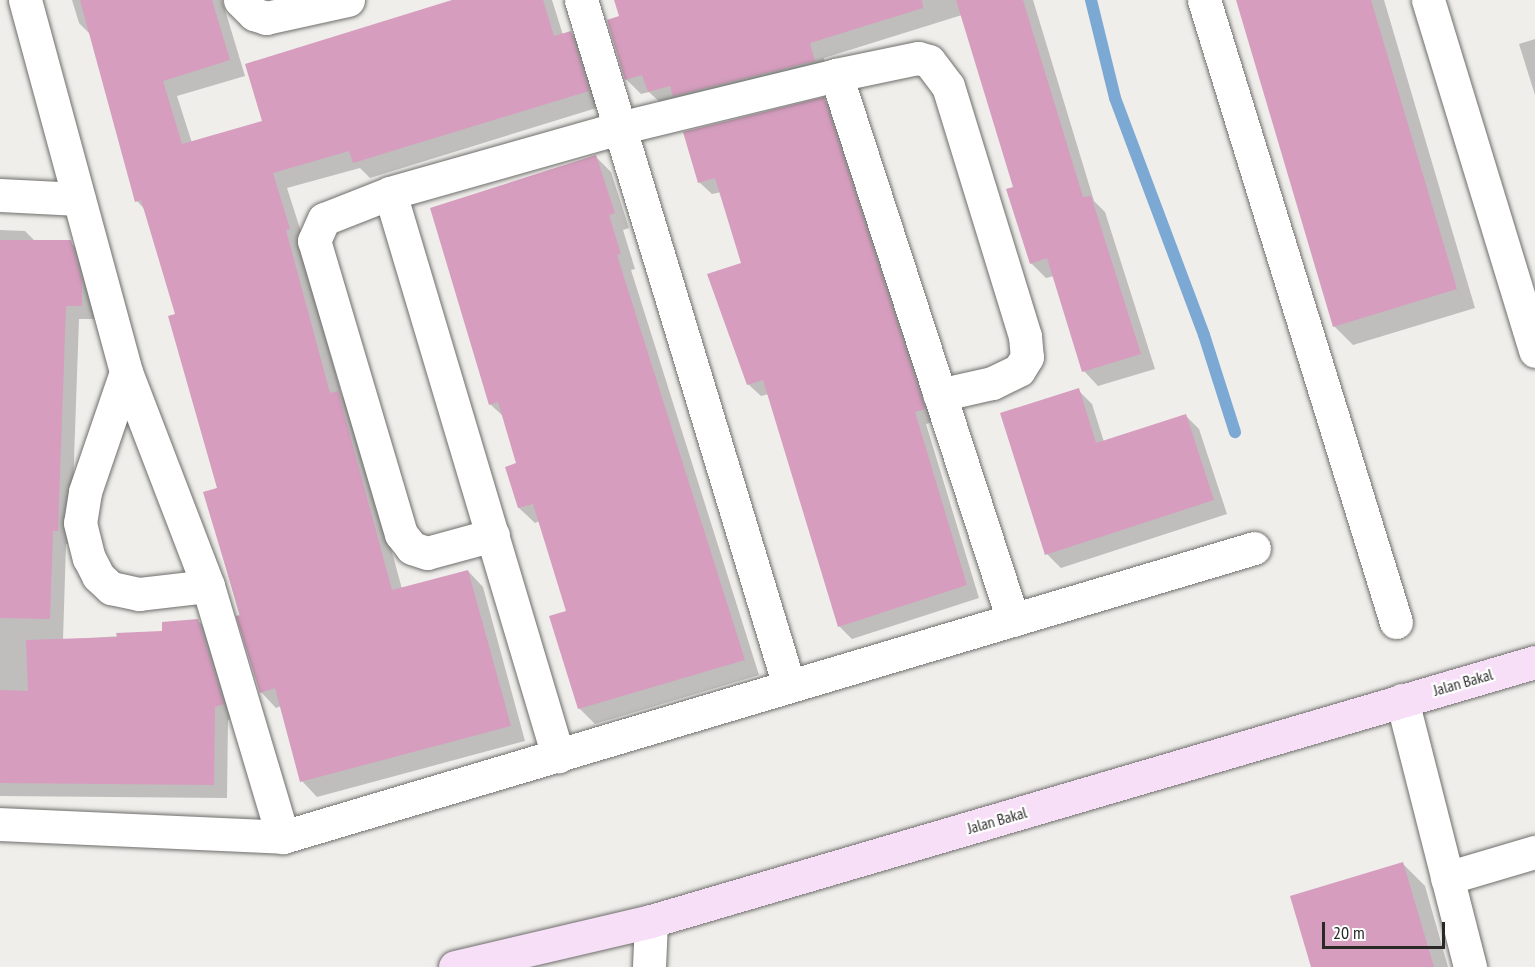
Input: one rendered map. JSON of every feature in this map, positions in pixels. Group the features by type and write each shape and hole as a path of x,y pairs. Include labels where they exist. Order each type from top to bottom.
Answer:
{"street":[{"path":"26,0 126,372 208,586 283,837"},
{"path":"240,0 254,14 266,18 340,1"},
{"path":"581,0 789,686"},
{"path":"1204,0 1396,622"},
{"path":"1428,0 1535,351"},
{"path":"493,535 427,553 412,548 397,522 314,241 324,219 390,193 619,128 837,75 918,58 939,70 948,86 1025,336 1027,357 1019,370 992,383 939,395"},
{"path":"837,75 1013,620"},
{"path":"390,193 558,756"},
{"path":"0,195 80,199"},
{"path":"126,372 85,492 80,523 88,558 98,576 111,588 139,594 208,586"},
{"path":"0,824 283,837 1254,548"},
{"name":"Jalan Bakal","path":"455,967 651,921 1535,662"},
{"path":"1402,700 1470,967"},
{"path":"1447,878 1535,852"},
{"path":"649,967 651,921"}],"building":[{"path":"80,0 212,0 230,60 163,81 182,144 262,121 245,64 452,0 543,0 554,36 571,31 589,91 353,163 349,151 273,173 290,229 286,230 330,393 338,391 392,590 468,570 511,726 300,782 275,688 260,693 236,616 240,615 203,492 217,488 168,316 175,314 141,200 135,202"},
{"path":"614,0 922,0 923,8 810,43 815,61 673,96 670,86 648,92 642,75 625,80 607,20 619,16"},
{"path":"956,0 1023,0 1083,197 1091,196 1141,354 1082,372 1047,258 1030,264 1006,189 1013,187"},
{"path":"1236,0 1371,0 1457,289 1333,327"},
{"path":"824,97 925,409 915,412 967,585 838,627 763,380 747,385 707,274 741,263 715,178 698,183 683,132"},
{"path":"596,155 615,213 609,215 621,254 617,255 745,660 578,709 549,616 566,611 533,504 518,508 505,467 516,463 498,402 489,405 430,208"},
{"path":"0,240 71,240 82,281 82,306 66,306 58,531 53,531 50,619 0,618"},
{"path":"1079,388 1096,443 1186,414 1214,500 1045,555 1000,413"},
{"path":"198,619 224,704 215,707 214,785 0,783 0,690 28,691 26,640 117,637 116,633 162,631 162,622"},
{"path":"1403,862 1434,967 1311,967 1290,896"}],"waterway":[{"path":"1091,0 1115,98 1204,335 1235,432"}]}
